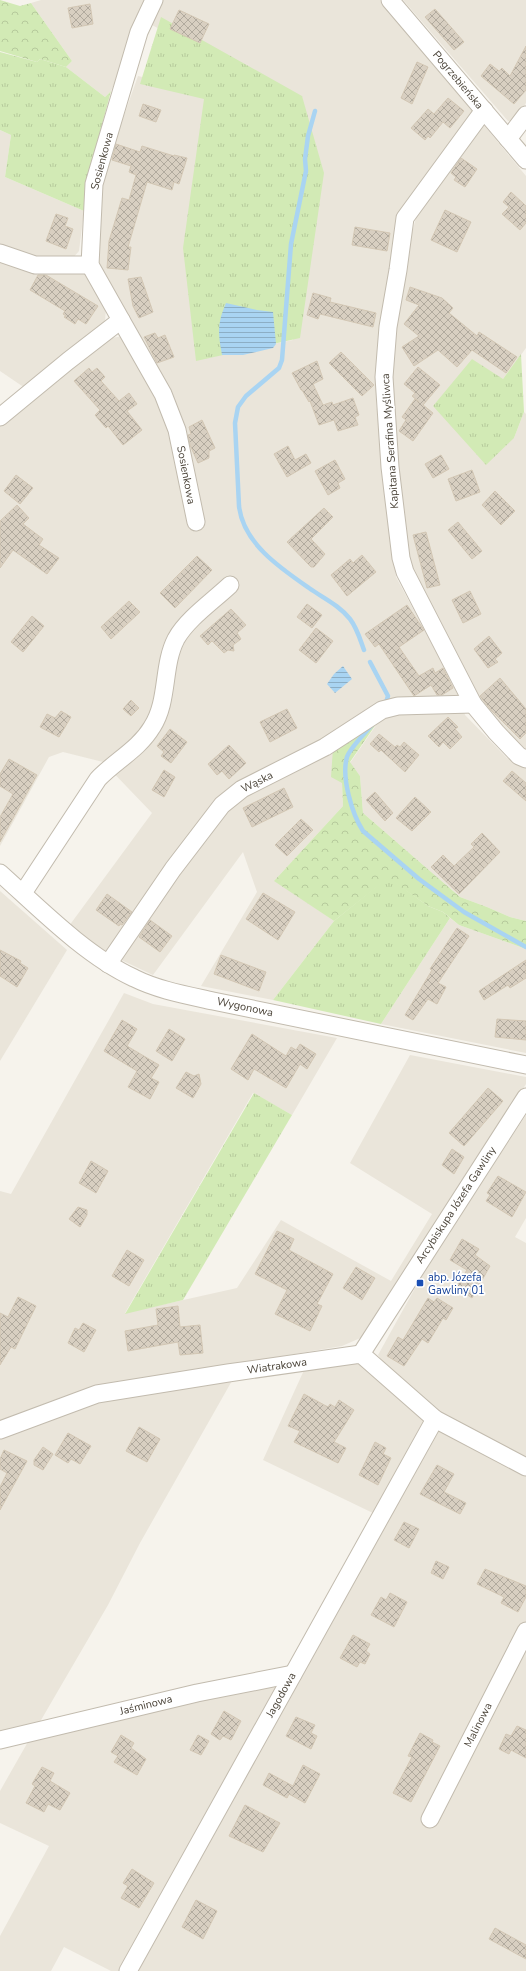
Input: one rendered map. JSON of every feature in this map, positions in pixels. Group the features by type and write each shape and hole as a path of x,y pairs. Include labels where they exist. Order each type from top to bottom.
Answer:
{"street":[{"name":"Sosienkowa","path":"154,0 139,32 94,184 90,265 163,394 177,430 196,522"},
{"name":"Pogrzebieńska","path":"390,0 526,160"},
{"name":"Kapitana Serafina Myśliwca","path":"484,110 405,218 388,327 384,378 390,467 401,558 411,586 474,704 496,732 519,756 526,759"},
{"path":"508,139 526,115"},
{"path":"0,253 35,265 90,265"},
{"path":"0,417 121,320"},
{"path":"23,893 98,779 110,766 136,746 152,727 159,712 170,660 177,639 185,627 230,585"},
{"name":"Wąska","path":"108,964 173,869 222,805 242,789 325,747 374,714 391,707 474,704"},
{"name":"Wygonowa","path":"0,873 68,933 108,964 134,978 169,991 526,1065"},
{"name":"Arcybiskupa Józefa Gawliny","path":"361,1354 526,1097"},
{"path":"361,1354 435,1419 526,1467"},
{"name":"Wiatrakowa","path":"0,1430 97,1394 361,1354"},
{"name":"Jagodowa","path":"128,1971 435,1419"},
{"name":"Malinowa","path":"430,1819 526,1631"},
{"name":"Jaśminowa","path":"0,1740 197,1693 293,1674"}],"shaded area":[{"path":"41,0 152,0 111,91 105,97 66,67 72,61 31,3"},
{"path":"161,0 380,0 389,13 474,111 397,225 380,325 376,401 396,577 461,698 465,715 507,758 526,768 526,921 510,917 460,897 363,813 360,776 350,763 381,718 333,748 342,783 343,806 275,880 334,921 273,1000 201,986 257,892 243,852 153,975 100,950 69,926 152,813 103,762 63,752 49,757 0,846 0,423 101,340 123,336 173,407 96,259 101,180 138,76 213,93 206,358 293,340 300,276 302,106 152,25"},
{"path":"403,0 526,0 526,103 514,121 508,121"},
{"path":"483,124 526,176 526,348 503,379 514,438 524,412 526,414 526,754 475,698 408,560 402,518 390,360 405,257 418,211"},
{"path":"0,130 11,135 5,177 84,211 79,251 71,260 34,260 0,249"},
{"path":"0,261 84,270 106,307 105,322 25,388 0,371"},
{"path":"0,891 67,950 0,1061"},
{"path":"450,918 459,925 526,949 526,1053 381,1024"},
{"path":"124,993 153,1004 337,1038 292,1115 253,1093 125,1313 237,1288 281,1220 391,1281 432,1214 350,1163 410,1055 526,1077 526,1084 365,1336 342,1346 100,1387 44,1404 0,1422 0,1191 11,1194"},
{"path":"526,1115 526,1218 515,1237 526,1243 526,1459 444,1417 389,1370 378,1355 439,1245"},
{"path":"358,1362 526,1473 526,1971 111,1971 64,1947 51,1971 0,1971 0,1936 49,1846 0,1823 0,1791 29,1740 0,1746 0,1436 99,1401 233,1379 140,1543 108,1605 30,1739 287,1679 375,1514 263,1460 305,1368"}],"green space":[{"path":"0,0 20,6 31,3 72,61 66,67 40,59 37,62 0,51"},
{"path":"161,17 302,96 324,173 300,338 196,361 183,248 204,99 140,84"},
{"path":"0,52 37,62 40,59 66,67 105,97 111,91 86,185 84,211 5,177 11,135 0,130"},
{"path":"521,354 524,412 514,438 486,465 433,406 472,359 503,379"},
{"path":"381,717 350,762 360,776 363,813 460,897 510,917 526,921 526,949 459,925 443,912 428,906 388,878 334,921 274,881 343,806 342,783 331,777 333,748"},
{"path":"388,877 428,906 443,912 450,918 381,1024 273,1000 334,921"},
{"path":"254,1093 292,1115 183,1300 125,1314"}],"water":[{"path":"226,303 273,312 276,344 273,348 243,355 222,355 219,329"},
{"path":"343,666 352,679 335,693 327,684 334,674"}],"building":[{"path":"90,4 93,24 72,28 68,8"},
{"path":"435,9 464,42 454,50 425,17"},
{"path":"179,10 209,24 200,43 170,29"},
{"path":"526,46 526,90 514,104 481,76 490,64 499,71 502,68 510,76"},
{"path":"417,62 428,67 412,104 401,98"},
{"path":"448,98 464,111 450,128 443,122 430,138 428,136 425,140 411,128 428,109 434,114"},
{"path":"143,104 161,110 156,122 139,116"},
{"path":"116,144 140,152 142,146 174,156 187,158 179,184 174,182 172,190 147,182 128,247 131,247 128,270 107,268 109,241 122,198 129,200 136,175 129,172 131,166 112,160"},
{"path":"461,158 477,169 465,187 454,180 456,177 451,173"},
{"path":"511,192 526,206 526,223 520,230 502,214 509,207 503,202"},
{"path":"445,210 471,222 457,252 431,240"},
{"path":"56,214 68,218 65,226 73,229 66,249 46,241"},
{"path":"355,227 390,233 387,251 352,245"},
{"path":"38,275 46,275 98,306 86,324 78,319 75,324 64,317 66,316 63,314 65,311 30,290"},
{"path":"141,277 153,312 139,318 133,306 128,279"},
{"path":"410,287 442,298 453,308 449,313 477,336 479,332 517,357 506,373 472,350 457,367 438,350 414,366 402,347 419,336 404,324 419,305 406,300"},
{"path":"313,293 331,298 330,302 376,313 373,327 320,314 318,319 307,315"},
{"path":"155,333 158,338 165,335 174,357 157,363 144,337"},
{"path":"341,352 374,385 362,396 329,363"},
{"path":"317,361 323,379 313,384 323,405 332,402 333,405 353,398 359,415 355,417 358,425 338,431 334,420 319,425 310,401 309,402 301,390 292,373"},
{"path":"418,367 440,385 423,405 433,413 413,441 399,431 406,420 402,417 415,399 419,402 412,396 415,393 404,384"},
{"path":"89,368 92,372 97,368 105,377 101,381 119,401 129,393 137,404 127,411 142,430 123,445 108,426 106,428 95,415 100,410 74,381"},
{"path":"202,420 215,448 209,451 209,458 198,463 190,445 188,435 191,434 189,427"},
{"path":"288,446 295,460 306,454 311,463 287,477 274,454"},
{"path":"441,455 449,469 433,478 425,464"},
{"path":"335,460 345,479 338,483 340,488 328,495 315,471"},
{"path":"472,470 480,492 456,501 448,479"},
{"path":"16,475 33,488 20,504 4,491"},
{"path":"495,491 515,511 501,525 482,505"},
{"path":"17,505 29,518 23,524 43,539 39,545 59,558 47,574 13,550 0,568 0,521"},
{"path":"324,508 333,517 311,539 325,554 314,567 311,567 287,542"},
{"path":"458,522 482,551 472,559 448,530"},
{"path":"426,532 440,585 427,588 413,535"},
{"path":"362,555 376,572 347,596 331,575 350,559 353,563"},
{"path":"197,556 212,570 175,608 160,593"},
{"path":"470,591 481,614 463,623 452,600"},
{"path":"129,601 140,612 111,639 101,627"},
{"path":"307,604 322,615 312,628 297,617"},
{"path":"407,605 424,630 399,647 419,676 433,668 435,673 443,668 453,688 442,695 437,695 431,685 414,696 379,644 375,647 365,634"},
{"path":"231,609 246,625 237,633 241,639 233,645 234,651 228,650 224,653 212,641 208,645 200,636"},
{"path":"32,616 44,626 23,652 11,642"},
{"path":"316,628 333,641 316,663 299,650"},
{"path":"489,636 502,653 495,659 498,662 488,668 474,649"},
{"path":"500,678 526,709 526,733 520,739 491,710 480,696"},
{"path":"131,700 139,708 131,716 123,709"},
{"path":"287,709 297,728 270,742 260,722"},
{"path":"61,711 71,717 59,737 40,727 47,714 55,718"},
{"path":"448,717 458,727 455,729 462,737 450,749 443,742 439,747 428,736"},
{"path":"170,729 187,742 171,763 161,756 164,752 157,746"},
{"path":"379,734 395,747 397,745 400,747 404,742 419,755 405,772 381,750 379,752 370,744"},
{"path":"229,745 246,763 229,779 222,771 217,775 208,764"},
{"path":"9,759 37,775 0,842 0,817 13,794 0,786 0,774"},
{"path":"164,770 175,777 164,797 152,790"},
{"path":"512,771 526,783 526,801 503,781"},
{"path":"284,788 293,807 252,827 243,808"},
{"path":"375,792 393,813 385,821 366,800"},
{"path":"415,797 431,812 412,831 396,818"},
{"path":"301,819 313,830 287,856 275,845"},
{"path":"482,833 500,852 459,894 431,867 443,855 454,866 474,847 471,844"},
{"path":"263,893 295,912 278,940 246,919"},
{"path":"107,894 132,912 122,925 120,924 119,926 96,910"},
{"path":"150,920 172,936 160,952 139,937"},
{"path":"457,928 469,936 438,983 446,987 437,1004 428,999 413,1020 405,1015 432,970 430,969"},
{"path":"0,950 21,961 20,963 28,968 17,987 0,976"},
{"path":"221,955 266,972 259,991 214,974"},
{"path":"526,960 526,978 510,988 508,985 484,1000 479,991"},
{"path":"497,1019 526,1021 526,1040 495,1037"},
{"path":"122,1020 137,1029 127,1046 159,1065 151,1078 159,1082 150,1099 128,1087 137,1071 104,1051"},
{"path":"169,1029 185,1039 172,1061 156,1051"},
{"path":"252,1034 286,1056 291,1047 296,1050 300,1044 316,1054 307,1069 300,1064 286,1088 254,1069 248,1080 231,1069"},
{"path":"186,1072 194,1076 199,1074 201,1084 193,1098 176,1088"},
{"path":"488,1088 503,1101 464,1146 449,1133"},
{"path":"452,1149 464,1157 454,1174 442,1165"},
{"path":"91,1161 108,1171 96,1193 79,1183"},
{"path":"498,1176 526,1192 512,1217 486,1201 490,1195 487,1193"},
{"path":"78,1207 87,1210 87,1215 80,1227 69,1219"},
{"path":"277,1231 294,1239 289,1250 333,1274 317,1304 322,1306 310,1331 275,1314 287,1290 255,1274"},
{"path":"462,1239 479,1249 475,1255 490,1266 472,1298 456,1287 467,1270 450,1260"},
{"path":"127,1250 144,1260 129,1286 112,1276"},
{"path":"356,1267 375,1278 362,1300 343,1288"},
{"path":"18,1297 36,1306 15,1349 11,1347 0,1365 0,1313 8,1317"},
{"path":"428,1298 434,1302 437,1298 453,1308 446,1320 443,1318 428,1343 422,1339 404,1366 387,1356 398,1337 403,1340"},
{"path":"178,1306 180,1327 200,1325 203,1353 180,1355 178,1342 128,1351 125,1331 158,1325 156,1309"},
{"path":"83,1323 96,1330 84,1352 68,1343 75,1328 79,1330"},
{"path":"304,1394 328,1407 330,1404 335,1407 339,1400 354,1410 334,1442 346,1448 338,1463 294,1442 300,1431 288,1426"},
{"path":"139,1427 160,1439 147,1462 126,1451"},
{"path":"68,1433 91,1446 80,1464 71,1459 68,1463 55,1455"},
{"path":"375,1442 386,1448 383,1454 391,1458 378,1485 359,1475"},
{"path":"43,1447 53,1454 43,1470 34,1465 34,1460"},
{"path":"4,1450 27,1461 0,1510 0,1487 7,1473 0,1469 0,1459"},
{"path":"437,1465 454,1474 444,1492 466,1503 460,1514 420,1494"},
{"path":"404,1522 419,1529 409,1548 394,1540"},
{"path":"436,1561 449,1567 443,1579 431,1573"},
{"path":"485,1569 526,1586 526,1597 518,1612 501,1603 504,1597 477,1584"},
{"path":"390,1593 407,1602 394,1627 371,1615 381,1597 386,1600"},
{"path":"353,1635 370,1644 366,1651 370,1654 365,1664 360,1662 357,1667 340,1658"},
{"path":"224,1711 241,1721 231,1740 223,1736 220,1740 211,1734"},
{"path":"296,1717 315,1725 311,1733 317,1736 311,1749 286,1736"},
{"path":"517,1726 526,1730 526,1758 511,1750 509,1754 499,1749 506,1734 511,1736"},
{"path":"420,1733 433,1740 432,1742 440,1746 411,1802 393,1793 412,1757 408,1756"},
{"path":"121,1735 134,1743 131,1748 146,1759 137,1775 114,1762 118,1756 111,1752"},
{"path":"198,1735 209,1741 201,1755 190,1750"},
{"path":"303,1765 320,1774 305,1803 289,1794 287,1798 263,1785 269,1773 293,1786"},
{"path":"42,1767 54,1773 50,1781 70,1793 60,1810 48,1804 44,1812 26,1803 35,1786 32,1784"},
{"path":"245,1805 280,1823 263,1852 229,1836"},
{"path":"132,1869 154,1883 139,1908 121,1898 128,1886 123,1883"},
{"path":"196,1900 217,1911 203,1939 182,1927"},
{"path":"495,1928 526,1945 526,1959 489,1939"}],"waterway":[{"path":"315,111 308,136 305,159 306,171 291,244 282,360 279,368 246,396 238,407 235,423 239,506 242,519 255,543 286,572 346,614 355,626 364,650"},
{"path":"370,662 388,696 385,706"},
{"path":"372,725 351,749 347,757 345,775 355,815 363,831 419,879 464,912 526,947"}],"place":[{"name":"abp. Józefa Gawliny 01","path":"420,1283"}]}
